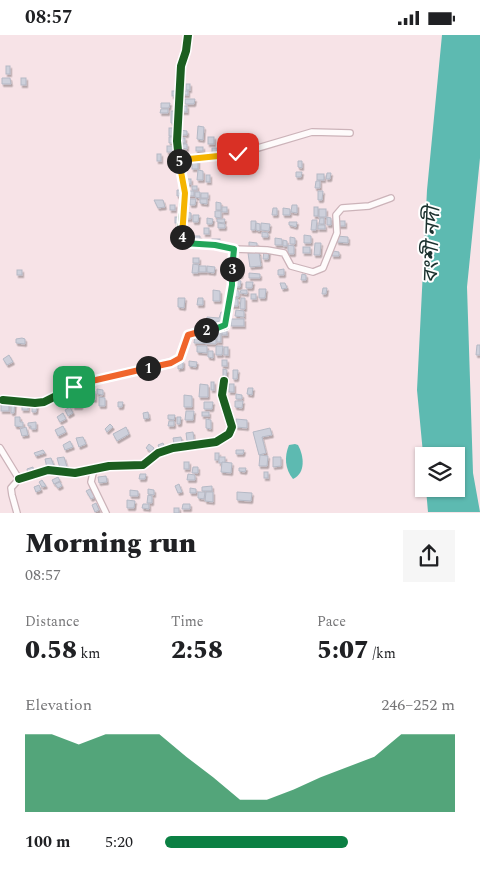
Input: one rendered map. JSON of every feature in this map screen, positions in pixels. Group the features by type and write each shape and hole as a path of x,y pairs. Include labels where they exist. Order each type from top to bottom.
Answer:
{"street":[{"path":"188,35 186,51 181,66 178,141 179,160 185,193 182,233 184,243 284,253 291,266 313,272 323,268 337,233 336,215 342,208 369,205 391,199"},
{"path":"179,160 238,154 312,133 350,133"},
{"path":"3,400 44,402 74,387 96,380 171,363 180,358 188,335 225,325 232,285 234,249"},
{"path":"17,513 11,488 19,479 48,469 75,473 109,466 143,465 158,453 173,448 216,442 228,434 232,423 222,395 224,381"},
{"path":"0,448 19,479"},
{"path":"94,469 91,482 106,513"}],"water":[{"name":"বংশী নদী","path":"442,35 480,35 480,158 467,287 473,473 480,512 428,512 427,497 465,497 465,447 422,447 417,390 427,190"},
{"path":"295,444 300,449 303,464 300,473 293,479 288,471 286,454 289,445"}],"building":[{"path":"6,66 10,66 10,74 6,74"},
{"path":"2,78 10,78 11,84 2,84"},
{"path":"21,78 26,78 26,85 21,85"},
{"path":"186,84 190,84 190,90 186,90"},
{"path":"172,91 178,91 178,96 172,96"},
{"path":"182,91 188,91 188,95 182,95"},
{"path":"185,99 195,99 194,104 185,104"},
{"path":"161,103 170,103 169,108 161,108"},
{"path":"182,106 187,106 187,112 182,112"},
{"path":"161,109 168,109 168,113 160,113"},
{"path":"171,111 177,111 177,124 171,123"},
{"path":"198,126 204,127 203,140 197,139"},
{"path":"169,128 174,128 174,136 169,136"},
{"path":"180,130 187,131 187,135 179,135"},
{"path":"169,137 175,137 174,143 169,143"},
{"path":"208,137 214,137 214,144 208,144"},
{"path":"180,138 185,138 185,143 180,143"},
{"path":"180,144 187,144 187,149 180,148"},
{"path":"167,146 175,146 175,152 167,152"},
{"path":"196,147 203,147 203,151 196,151"},
{"path":"212,148 217,148 217,154 212,154"},
{"path":"157,154 161,154 161,161 157,161"},
{"path":"192,161 198,161 198,169 192,169"},
{"path":"298,161 302,161 302,168 298,167"},
{"path":"198,170 203,171 203,180 197,180"},
{"path":"296,172 302,172 301,177 296,177"},
{"path":"327,173 331,173 330,179 326,179"},
{"path":"317,174 324,174 324,180 317,180"},
{"path":"206,175 210,175 210,182 206,182"},
{"path":"185,179 191,179 191,184 185,184"},
{"path":"316,181 320,181 320,188 315,188"},
{"path":"192,186 197,186 197,190 192,190"},
{"path":"177,190 182,190 181,196 177,196"},
{"path":"189,191 194,191 194,196 188,196"},
{"path":"318,191 323,191 322,200 318,200"},
{"path":"195,192 200,192 200,198 195,197"},
{"path":"201,193 208,193 208,198 201,198"},
{"path":"190,199 196,199 195,205 190,205"},
{"path":"200,199 207,199 207,204 200,203"},
{"path":"154,200 163,200 165,207 158,208"},
{"path":"216,202 221,203 221,210 216,210"},
{"path":"170,205 175,205 175,210 170,210"},
{"path":"292,205 297,205 297,213 291,212"},
{"path":"222,207 227,207 227,212 222,212"},
{"path":"314,207 318,207 318,216 314,216"},
{"path":"273,208 277,208 277,215 272,215"},
{"path":"283,208 290,209 290,215 283,215"},
{"path":"319,209 326,209 326,217 319,217"},
{"path":"215,211 221,211 221,218 215,217"},
{"path":"185,212 191,213 191,219 185,219"},
{"path":"193,215 199,215 198,222 193,222"},
{"path":"175,217 181,217 181,223 175,223"},
{"path":"327,217 331,218 331,225 327,225"},
{"path":"207,218 213,219 212,224 207,224"},
{"path":"320,218 324,218 324,224 319,224"},
{"path":"217,219 225,219 224,223 217,222"},
{"path":"312,220 317,220 316,230 311,230"},
{"path":"251,221 256,221 255,230 251,230"},
{"path":"338,221 345,221 345,226 338,226"},
{"path":"289,222 297,222 296,227 289,225"},
{"path":"218,223 225,224 225,228 218,228"},
{"path":"256,223 260,224 260,231 256,230"},
{"path":"261,223 270,224 269,231 261,230"},
{"path":"318,225 325,225 325,229 318,229"},
{"path":"204,228 209,228 209,234 204,234"},
{"path":"262,232 268,233 268,237 262,237"},
{"path":"304,235 311,236 311,243 304,243"},
{"path":"192,236 200,236 200,242 192,241"},
{"path":"337,236 348,237 348,243 337,242"},
{"path":"290,237 295,238 295,244 290,244"},
{"path":"275,238 282,239 282,245 275,245"},
{"path":"212,239 220,239 220,243 212,243"},
{"path":"283,240 287,241 287,246 283,246"},
{"path":"249,242 257,243 257,248 249,247"},
{"path":"315,243 321,243 320,255 314,255"},
{"path":"288,245 294,246 294,254 288,254"},
{"path":"303,247 310,247 310,253 303,253"},
{"path":"264,251 269,251 268,259 263,259"},
{"path":"333,251 339,252 339,256 332,256"},
{"path":"259,252 261,266 250,267 248,253"},
{"path":"193,258 199,258 199,263 193,263"},
{"path":"224,261 228,262 228,268 223,268"},
{"path":"193,264 199,265 198,273 192,273"},
{"path":"199,266 206,266 206,272 199,272"},
{"path":"207,266 215,267 214,273 207,272"},
{"path":"284,269 284,275 278,275 278,270"},
{"path":"17,270 22,270 22,275 17,275"},
{"path":"235,270 238,270 238,273 242,273 241,276 235,276"},
{"path":"249,273 260,274 260,278 249,278"},
{"path":"302,274 306,275 306,280 301,280"},
{"path":"234,280 241,281 240,287 233,287"},
{"path":"246,282 253,282 252,288 246,288"},
{"path":"280,283 285,283 287,288 282,289"},
{"path":"323,288 327,288 326,294 322,294"},
{"path":"259,289 266,289 265,298 259,298"},
{"path":"213,290 220,291 220,301 213,301"},
{"path":"233,290 239,291 239,297 232,296"},
{"path":"241,290 247,290 247,294 240,293"},
{"path":"251,294 256,294 256,299 251,299"},
{"path":"178,298 185,298 184,308 178,307"},
{"path":"198,298 203,298 203,305 197,305"},
{"path":"241,298 245,298 245,309 240,309"},
{"path":"232,299 238,299 238,306 231,306"},
{"path":"236,310 244,311 244,317 235,316"},
{"path":"221,312 226,313 223,322 206,322 207,317 219,318"},
{"path":"231,319 244,319 244,326 231,326"},
{"path":"222,330 227,330 227,335 222,335"},
{"path":"217,332 221,332 221,342 217,342"},
{"path":"195,334 216,335 216,344 194,343"},
{"path":"16,339 25,339 25,344 16,343"},
{"path":"477,345 480,345 480,355 476,355"},
{"path":"197,346 207,346 207,353 197,352"},
{"path":"216,346 223,346 222,355 216,355"},
{"path":"224,347 228,347 228,355 224,355"},
{"path":"208,351 213,351 213,358 208,357"},
{"path":"9,355 13,362 7,365 3,359"},
{"path":"222,360 227,360 227,366 222,366"},
{"path":"183,361 183,368 178,369 178,362"},
{"path":"189,361 197,362 196,367 189,366"},
{"path":"223,369 227,370 226,377 223,377"},
{"path":"233,370 238,370 237,379 233,379"},
{"path":"211,382 214,382 214,390 211,390"},
{"path":"200,384 208,385 208,397 199,397"},
{"path":"229,384 234,384 234,392 229,392"},
{"path":"248,388 253,388 252,395 247,394"},
{"path":"97,389 103,390 103,395 97,394"},
{"path":"92,391 95,391 95,400 91,399"},
{"path":"81,392 89,392 89,399 80,399"},
{"path":"73,394 79,394 79,400 73,400"},
{"path":"236,394 242,395 242,399 236,399"},
{"path":"184,395 192,396 192,407 184,407"},
{"path":"65,396 72,396 71,406 65,405"},
{"path":"99,397 105,398 105,406 99,406"},
{"path":"235,401 243,401 242,408 235,407"},
{"path":"1,402 9,402 9,411 1,411"},
{"path":"11,402 15,402 14,413 11,413"},
{"path":"73,402 82,403 81,407 73,407"},
{"path":"118,402 123,402 122,407 118,407"},
{"path":"204,402 213,402 212,409 204,409"},
{"path":"22,403 28,403 28,410 22,410"},
{"path":"32,405 37,406 36,412 32,412"},
{"path":"70,407 73,413 68,416 65,410"},
{"path":"186,411 194,411 193,420 185,420"},
{"path":"148,412 149,418 144,419 143,413"},
{"path":"202,412 209,412 209,416 202,416"},
{"path":"63,413 66,419 60,422 57,417"},
{"path":"168,415 175,415 174,420 168,419"},
{"path":"15,417 20,417 23,427 15,426"},
{"path":"177,417 181,417 180,424 177,424"},
{"path":"206,419 211,420 211,429 206,428"},
{"path":"236,419 247,420 247,428 236,427"},
{"path":"169,421 174,421 174,426 168,426"},
{"path":"36,422 36,429 31,429 31,426 28,426 28,423"},
{"path":"110,424 113,427 107,432 105,429"},
{"path":"63,426 66,432 58,436 55,430"},
{"path":"26,427 28,435 22,436 20,429"},
{"path":"126,427 129,434 117,441 113,434"},
{"path":"270,428 272,435 262,437 266,453 259,455 253,432"},
{"path":"193,432 194,440 187,441 186,433"},
{"path":"83,437 86,444 79,447 76,438"},
{"path":"181,437 182,443 174,444 173,438"},
{"path":"70,441 73,447 65,450 63,445"},
{"path":"163,443 165,448 160,450 158,445"},
{"path":"149,444 154,448 151,452 146,448"},
{"path":"43,450 45,453 36,456 34,453"},
{"path":"236,450 244,450 243,454 236,454"},
{"path":"215,453 219,453 219,460 215,460"},
{"path":"260,455 268,456 267,466 259,466"},
{"path":"64,457 67,467 60,468 57,458"},
{"path":"219,457 225,457 225,463 219,463"},
{"path":"273,457 281,457 281,466 273,467"},
{"path":"51,458 54,466 47,468 45,459"},
{"path":"184,462 189,462 189,469 184,469"},
{"path":"222,462 232,463 231,473 221,472"},
{"path":"33,467 34,473 28,474 27,469"},
{"path":"193,467 198,467 198,473 192,473"},
{"path":"239,468 246,468 245,472 239,471"},
{"path":"264,472 268,472 268,478 264,478"},
{"path":"140,474 146,474 145,479 139,479"},
{"path":"188,474 195,475 195,480 187,480"},
{"path":"106,476 107,482 99,483 98,477"},
{"path":"58,477 60,481 54,484 52,480"},
{"path":"42,480 46,486 42,487 39,482"},
{"path":"60,482 62,486 58,488 55,484"},
{"path":"179,484 182,492 178,493 175,486"},
{"path":"39,485 41,490 36,492 34,487"},
{"path":"212,486 212,491 202,491 202,487"},
{"path":"190,488 196,489 196,493 190,493"},
{"path":"90,489 95,497 91,499 86,491"},
{"path":"148,489 154,490 154,495 148,494"},
{"path":"130,490 138,491 138,496 130,496"},
{"path":"198,492 205,492 204,499 198,498"},
{"path":"206,492 213,492 213,502 205,501"},
{"path":"237,492 252,493 251,501 237,500"},
{"path":"148,495 152,496 152,503 147,503"},
{"path":"127,500 135,501 134,508 127,508"},
{"path":"96,503 99,510 95,512 92,505"},
{"path":"143,504 149,504 149,509 142,508"},
{"path":"183,504 190,504 190,509 182,509"},
{"path":"174,508 179,508 179,513 174,513"}],"cycle path":[{"path":"3,400 44,402 74,387 96,380 171,363 180,358 188,335 225,326 232,285 234,249 215,245 184,243 181,233 185,193 177,141 181,66 186,51 188,35"},
{"path":"19,479 48,470 75,473 109,466 143,465 158,453 173,448 216,442 229,434 232,427 222,395 224,381"}],"route":[{"path":"74,387 96,380 171,363 180,358 188,335 225,325 232,285 234,249 215,245 184,243 182,233 185,193 179,160 238,154"}]}
